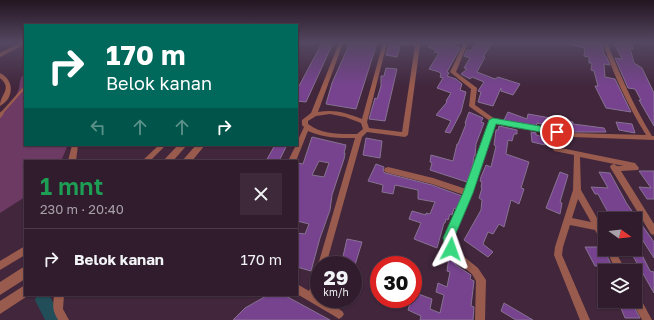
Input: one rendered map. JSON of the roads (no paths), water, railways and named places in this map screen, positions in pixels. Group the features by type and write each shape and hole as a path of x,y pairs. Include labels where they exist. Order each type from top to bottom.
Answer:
{"street":[{"path":"298,145 306,124 314,114 335,58"},
{"path":"366,130 364,122 382,58"},
{"path":"325,256 359,136 366,130 405,135 416,58"},
{"path":"459,58 453,72 474,88 472,106 493,120 572,135 652,138"},
{"path":"610,58 615,73 636,115 652,138"},
{"path":"0,75 6,79 8,86 7,96 0,104"},
{"path":"314,114 338,113 364,122"},
{"path":"298,120 330,135 359,136"},
{"path":"480,320 481,280 475,271 454,254 451,249 449,238 468,193 493,120"},
{"path":"72,160 75,146"},
{"path":"147,160 162,146"},
{"path":"169,160 182,146"},
{"path":"188,160 200,146"},
{"path":"292,160 298,146"},
{"path":"556,149 609,159 632,165 635,168 615,169"},
{"path":"577,154 577,190 558,254 585,320"},
{"path":"609,159 654,231"},
{"path":"388,170 433,181 468,193"},
{"path":"577,190 598,227"},
{"path":"568,222 598,227"},
{"path":"0,266 24,251"},
{"path":"0,289 24,273"},
{"path":"298,290 310,297"},
{"path":"4,306 24,292"},
{"path":"58,296 58,310 64,320"},
{"path":"329,308 339,314"},
{"path":"641,308 647,320"}],"lane":[{"path":"0,116 24,88"}],"waterway":[{"path":"43,300 54,320"}]}
